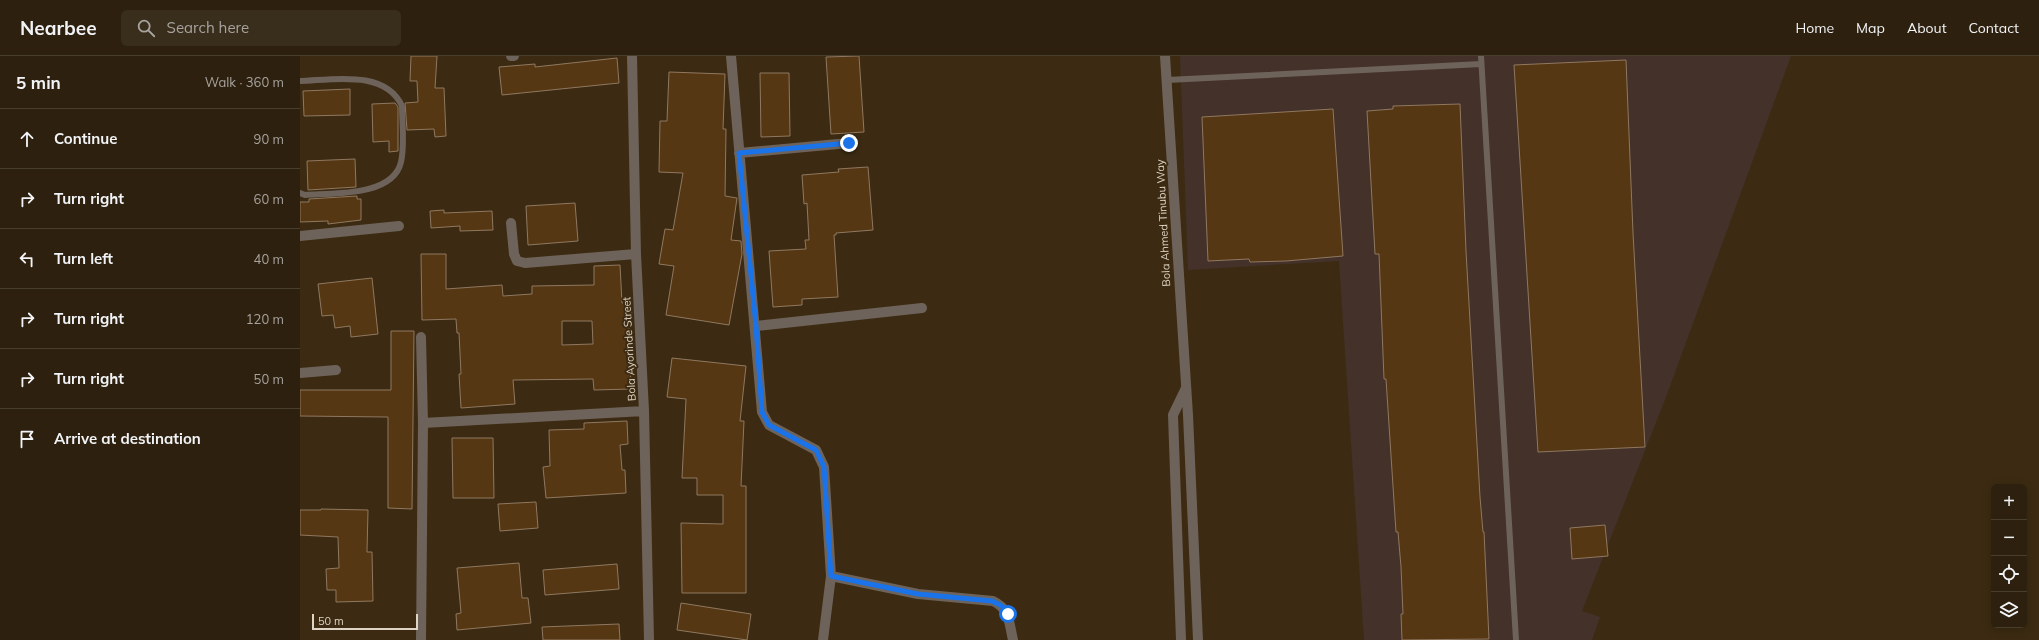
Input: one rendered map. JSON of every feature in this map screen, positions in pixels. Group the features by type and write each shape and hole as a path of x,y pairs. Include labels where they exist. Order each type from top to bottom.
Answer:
{"street":[{"name":"Bola Ayorinde Street","path":"632,56 636,254 644,411 649,640"},
{"path":"731,56 756,326 762,412 769,425 816,450 824,467 831,576 823,640"},
{"name":"Bola Ahmed Tinubu Way","path":"1165,56 1186,388 1198,640"},
{"path":"739,153 849,143"},
{"path":"511,223 514,254 517,261 525,263 636,254"},
{"path":"300,236 399,226"},
{"path":"756,326 922,308"},
{"path":"421,640 423,423 422,337"},
{"path":"300,372 336,370"},
{"path":"1181,640 1173,415 1186,388"},
{"path":"423,423 644,411"},
{"path":"831,576 918,594 992,601 1002,606 1008,614 1013,640"}],"lane":[{"path":"1481,56 1516,640"},
{"path":"1167,80 1481,64"},
{"path":"300,81 352,79 371,81 393,93 398,98 402,106 402,160 394,175 373,188 358,192 305,195 300,193"}],"shaded area":[{"path":"1180,56 1791,56 1666,397 1582,611 1600,617 1592,640 1364,640 1339,261 1188,270"}],"building":[{"path":"411,56 437,56 435,88 444,88 446,136 435,137 434,129 407,130 405,103 418,102 417,81 410,81"},
{"path":"859,56 864,132 831,134 826,57"},
{"path":"617,58 619,83 502,95 499,67 535,64 535,67"},
{"path":"1626,60 1633,233 1645,447 1538,452 1514,65"},
{"path":"669,72 725,74 723,129 726,129 725,196 737,198 731,240 741,241 742,254 729,325 666,315 674,266 659,264 665,229 673,230 683,173 659,172 660,121 667,121"},
{"path":"760,73 789,73 790,136 761,137"},
{"path":"350,89 350,115 304,116 303,91"},
{"path":"395,103 398,107 398,151 389,152 389,141 373,142 372,104"},
{"path":"1460,104 1466,251 1480,497 1484,532 1489,639 1402,640 1401,614 1403,614 1401,567 1398,532 1396,532 1386,379 1384,379 1379,254 1375,254 1367,111 1393,109 1393,106"},
{"path":"1333,109 1343,256 1286,261 1250,262 1249,259 1208,261 1202,117"},
{"path":"355,159 356,187 308,190 307,161"},
{"path":"868,167 873,230 836,233 836,235 834,235 838,297 802,299 802,305 773,307 769,251 806,249 805,240 809,240 807,203 804,204 802,175 839,172 838,169"},
{"path":"357,196 357,199 361,199 361,220 328,224 328,221 300,222 300,202 309,202 309,199"},
{"path":"575,203 578,241 528,245 526,206"},
{"path":"444,210 444,213 492,211 493,230 460,231 460,226 431,228 430,211"},
{"path":"421,254 446,254 446,289 502,285 503,296 532,294 532,286 594,285 594,266 620,265 622,303 631,303 632,318 629,318 631,389 594,390 593,379 513,380 515,404 461,408 459,333 457,333 456,319 422,320","holes":["562,321 592,321 593,344 562,345"]},
{"path":"372,278 378,334 351,337 350,326 335,328 333,315 322,316 318,284"},
{"path":"391,331 414,331 412,509 388,508 388,417 300,416 300,390 391,390"},
{"path":"672,358 746,366 740,421 744,421 741,486 746,486 746,593 682,593 681,523 723,524 723,495 697,495 697,478 682,478 686,399 667,397"},
{"path":"627,421 628,444 620,445 622,470 625,470 626,493 546,498 543,467 550,466 549,430 584,429 584,423"},
{"path":"452,438 493,438 494,498 453,498"},
{"path":"536,502 538,528 500,531 498,504"},
{"path":"300,510 368,510 367,552 372,552 373,601 336,602 336,590 327,590 326,569 339,568 338,537 300,535"},
{"path":"1605,525 1608,556 1572,559 1570,528"},
{"path":"519,563 522,598 528,598 531,623 457,630 456,614 461,613 457,568"},
{"path":"617,564 619,589 545,595 543,570"},
{"path":"681,603 751,614 747,640 677,630"},
{"path":"619,624 620,640 543,640 542,627"}],"route":[{"path":"849,143 739,153 756,326 762,412 769,425 816,450 820,457 824,467 831,576 918,594 992,601 1002,606 1008,614"}]}
